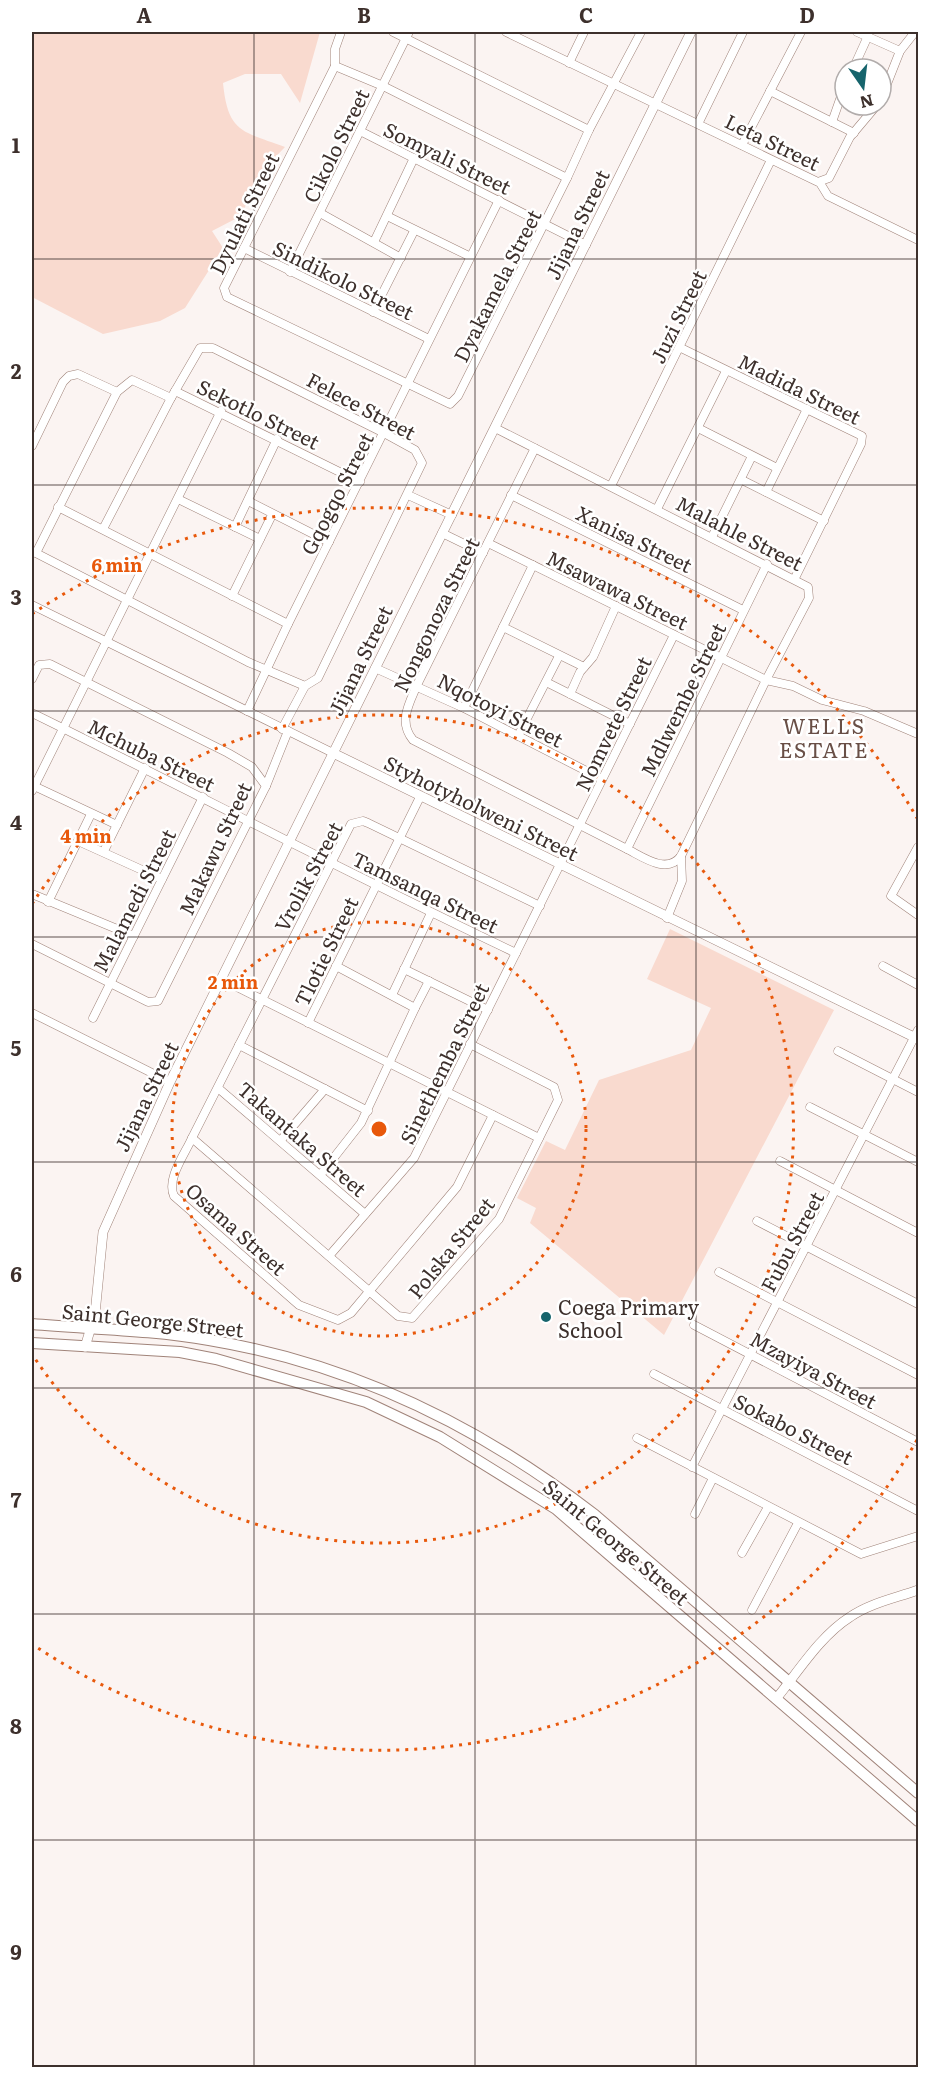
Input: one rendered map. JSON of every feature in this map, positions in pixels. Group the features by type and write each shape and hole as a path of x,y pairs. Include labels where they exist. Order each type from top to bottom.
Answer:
{"main road":[{"name":"Saint George Street","path":"32,1324 206,1339 298,1360 344,1374 400,1396 460,1426 535,1470 595,1515 918,1793"},
{"name":"Saint George Street","path":"32,1343 180,1352 256,1369 366,1402 440,1437 556,1509 918,1821"}],"street":[{"name":"Dyulati Street","path":"341,32 335,49 335,66 224,288 227,297 450,404"},
{"path":"393,32 408,35 589,130"},
{"name":"Leta Street","path":"510,32 614,85 820,183 829,178 854,133 867,117"},
{"path":"569,63 584,32"},
{"name":"Dyakamela Street","path":"450,404 458,396 640,32"},
{"name":"Jijana Street","path":"85,1347 95,1314 102,1232 170,1082 691,32"},
{"path":"698,123 743,32"},
{"path":"742,145 801,32"},
{"path":"857,32 900,51"},
{"path":"893,69 900,51 915,32"},
{"name":"Cikolo Street","path":"290,272 408,35"},
{"path":"858,57 868,36"},
{"path":"335,66 383,86 567,178"},
{"path":"770,91 854,133"},
{"path":"832,122 834,117"},
{"name":"Somyali Street","path":"360,131 586,245"},
{"path":"374,242 414,158"},
{"name":"Juzi Street","path":"611,486 681,348 771,160"},
{"path":"820,183 828,196 918,240"},
{"name":"Gqogqo Street","path":"247,711 469,256 499,200"},
{"path":"320,213 400,258"},
{"path":"387,216 469,256"},
{"path":"373,312 414,231"},
{"name":"Sindikolo Street","path":"244,248 429,339"},
{"name":"Felece Street","path":"104,530 196,350 213,348 384,433 415,450 421,459 422,467 318,678 305,686 285,730 266,786"},
{"name":"Madida Street","path":"681,348 862,436 861,444 795,578"},
{"path":"657,509 726,371"},
{"path":"32,446 63,382 69,376 78,374 117,392 34,552 267,671 305,686"},
{"name":"Sekotlo Street","path":"117,392 132,380 221,411 360,482"},
{"path":"766,492 807,410"},
{"path":"117,825 33,789 61,727 128,601 221,411"},
{"name":"Malahle Street","path":"495,428 808,586 809,598 766,680 681,856"},
{"path":"698,428 777,468"},
{"path":"235,527 277,439"},
{"name":"Nongonoza Street","path":"535,448 417,685 404,717 407,733 413,740 627,849"},
{"path":"712,537 752,456"},
{"path":"742,480 824,521"},
{"path":"408,495 452,515"},
{"name":"Xanisa Street","path":"511,495 743,610"},
{"path":"178,499 260,539"},
{"path":"248,501 329,542"},
{"path":"58,507 288,624"},
{"path":"232,596 272,515"},
{"path":"442,533 483,553"},
{"name":"Msawawa Street","path":"488,543 766,680 793,686 822,700 864,711 918,734"},
{"name":"Mdlwembe Street","path":"627,849 767,564"},
{"path":"464,708 533,566"},
{"name":"Styhotyholweni Street","path":"32,604 559,866 917,1035"},
{"path":"570,694 584,667 593,657 616,606"},
{"path":"503,627 584,667"},
{"name":"Nomvete Street","path":"559,866 674,635"},
{"path":"518,736 548,683 560,656"},
{"name":"Makawu Street","path":"32,679 37,669 45,663 247,763 262,777 266,786 160,998 152,1003 147,1002 32,944"},
{"name":"Nqotoyi Street","path":"375,668 417,685 602,779"},
{"path":"548,683 630,724"},
{"name":"Mchuba Street","path":"32,713 249,820 289,843"},
{"path":"104,851 145,768"},
{"name":"Malamedi Street","path":"93,1018 203,797"},
{"name":"Tlotie Street","path":"308,1023 420,797"},
{"path":"48,902 91,814"},
{"name":"Vrolik Street","path":"262,999 347,829 356,822 368,823 401,838 540,906"},
{"path":"78,841 162,879"},
{"name":"Tamsanqa Street","path":"289,843 516,953"},
{"path":"918,847 891,896 918,915"},
{"path":"627,849 661,865 673,864 681,856"},
{"path":"667,918 682,881 681,856"},
{"name":"Sinethemba Street","path":"329,1256 414,1158 559,866"},
{"path":"32,894 134,936"},
{"path":"392,995 431,913"},
{"path":"336,966 415,1008"},
{"path":"883,966 918,985"},
{"path":"404,969 488,1010"},
{"path":"221,979 539,1138"},
{"path":"321,1174 368,1111 429,981"},
{"name":"Osama Street","path":"262,999 172,1180 172,1193 299,1305 332,1319 345,1318 457,1188 493,1115"},
{"path":"32,1013 170,1082"},
{"name":"Fubu Street","path":"692,1467 917,1035"},
{"name":"Polska Street","path":"192,1138 368,1291 400,1317 408,1319 414,1316 499,1219 556,1104 557,1091 470,1044"},
{"path":"239,1045 368,1111"},
{"path":"838,1051 918,1092"},
{"name":"Takantaka Street","path":"218,1088 365,1214"},
{"path":"280,1140 325,1089"},
{"path":"810,1107 918,1162"},
{"path":"780,1161 918,1233"},
{"path":"757,1221 918,1304"},
{"path":"719,1272 918,1375"},
{"path":"95,1314 103,1330 103,1348"},
{"name":"Mzayiya Street","path":"694,1325 918,1442"},
{"name":"Sokabo Street","path":"654,1374 918,1511"},
{"path":"637,1438 861,1554 918,1536"},
{"path":"694,1514 713,1478"},
{"path":"742,1553 768,1507"},
{"path":"752,1610 798,1523"},
{"path":"776,1699 844,1620 868,1607 918,1590"}],"shaded area":[{"path":"32,32 320,32 300,103 281,74 245,74 223,83 225,99 233,121 248,133 285,147 260,173 241,216 212,231 223,248 185,308 160,321 103,334 32,297"},
{"path":"670,929 834,1010 664,1335 530,1223 536,1208 517,1198 546,1141 565,1150 599,1080 691,1050 711,1008 647,979"}],"place":[{"name":"Coega Primary School","path":"546,1317"}],"district":[{"name":"WELLS ESTATE","path":"824,736"}]}
